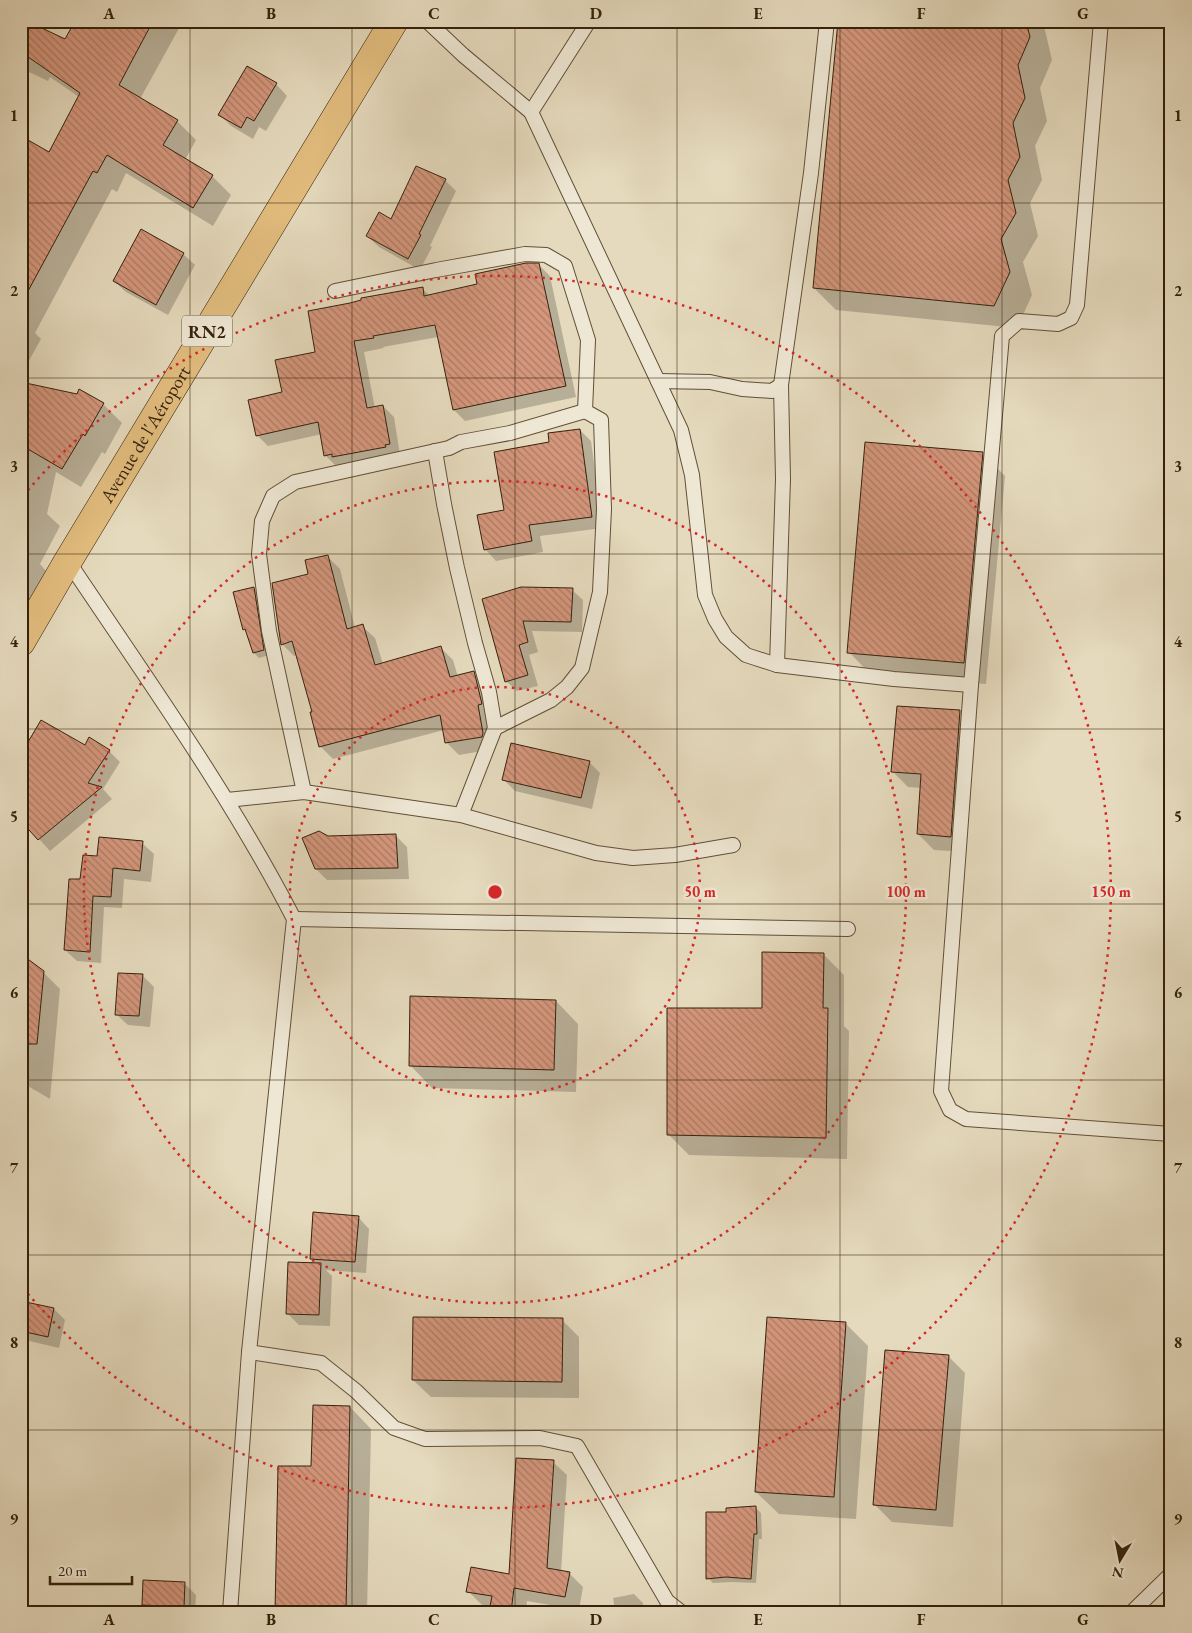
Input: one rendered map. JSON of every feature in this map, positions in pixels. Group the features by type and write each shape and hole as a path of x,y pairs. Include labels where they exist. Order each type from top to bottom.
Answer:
{"highway":[{"name":"Avenue de l'Aéroport","path":"21,642 394,21"}],"lane":[{"path":"427,21 531,112 680,430 692,475 705,596 715,619 726,637 746,655 777,665 894,679 971,685"},
{"path":"531,112 589,21"},
{"path":"777,665 783,479 781,385 811,173 828,21"},
{"path":"1101,21 1077,305 1070,318 1058,324 1019,321 1002,336 971,685 941,1092 950,1110 966,1119 1171,1134"},
{"path":"335,291 525,254 546,255 565,266 588,340 585,411"},
{"path":"658,381 710,382 742,389 772,391 781,385"},
{"path":"304,792 269,631 259,554 262,521 274,496 296,482 449,448 461,442 510,432 585,411 602,420 604,509 600,592 582,668 567,687 551,700 495,728"},
{"path":"435,451 457,568 488,692 495,728 461,815"},
{"path":"68,561 227,800 294,919 249,1352 230,1612"},
{"path":"227,800 304,792 461,815 596,852 633,858 675,855 733,845"},
{"path":"294,919 848,929"},
{"path":"249,1352 320,1363 356,1391 394,1428 425,1439 540,1438 577,1446 667,1601 681,1612"},
{"path":"1132,1612 1171,1574"}],"building":[{"path":"21,21 27,21 65,39 75,21 153,21 119,85 178,120 163,145 213,175 193,208 107,155 97,173 93,171 21,304 21,136 49,152 80,93 21,52"},
{"path":"838,21 1026,21 1030,37 1018,65 1025,98 1013,123 1020,157 1008,180 1016,213 1001,239 1010,272 994,306 813,288"},
{"path":"247,66 277,83 254,121 247,117 241,128 218,115"},
{"path":"416,166 446,179 408,259 366,236 379,212 391,219"},
{"path":"141,229 184,253 156,305 113,281"},
{"path":"526,263 539,263 566,386 453,410 435,325 354,341 367,408 383,405 390,444 385,445 386,447 332,457 332,454 324,456 318,422 256,436 248,400 282,392 275,360 315,352 308,311 350,303 361,300 361,298 423,287 424,296 477,284 475,274"},
{"path":"21,382 77,394 79,389 104,403 85,436 83,434 62,469 21,445"},
{"path":"580,429 592,517 529,525 532,541 484,550 477,515 504,510 494,452 549,442 548,433"},
{"path":"865,442 983,452 964,663 847,653"},
{"path":"328,555 347,629 363,624 375,665 441,646 450,677 474,671 482,704 478,705 482,737 445,743 440,715 319,747 310,712 312,712 292,641 281,645 272,583 308,574 305,560"},
{"path":"254,587 264,650 253,653 245,629 243,630 233,592"},
{"path":"521,587 573,588 571,622 523,621 528,642 519,645 528,675 505,682 482,599"},
{"path":"897,706 960,710 951,837 917,834 921,774 891,772"},
{"path":"41,720 85,745 89,737 110,750 88,783 102,787 38,840 21,821 21,754"},
{"path":"511,743 590,761 581,798 502,780"},
{"path":"319,831 328,836 396,834 398,868 315,869 302,838"},
{"path":"99,837 143,841 140,871 113,868 111,897 93,896 90,952 64,950 69,879 80,879 83,855 97,856"},
{"path":"762,952 824,953 823,1008 828,1008 826,1138 667,1135 667,1008 762,1008"},
{"path":"21,954 44,971 37,1044 21,1044"},
{"path":"118,973 143,974 139,1016 115,1015"},
{"path":"410,996 556,1000 554,1070 409,1066"},
{"path":"313,1212 359,1216 355,1262 310,1259"},
{"path":"288,1262 321,1263 319,1315 286,1314"},
{"path":"21,1301 54,1308 48,1337 21,1331"},
{"path":"413,1317 563,1318 562,1382 412,1380"},
{"path":"767,1317 846,1322 834,1497 755,1492"},
{"path":"885,1350 949,1355 936,1510 873,1505"},
{"path":"313,1405 350,1406 346,1612 275,1612 278,1466 311,1466"},
{"path":"516,1458 554,1460 547,1568 570,1572 565,1597 514,1588 511,1612 489,1612 492,1596 466,1592 471,1567 509,1574"},
{"path":"756,1506 757,1534 754,1534 751,1579 726,1577 706,1579 706,1512 726,1512 726,1508"},
{"path":"143,1580 185,1582 184,1607 142,1605"}]}
